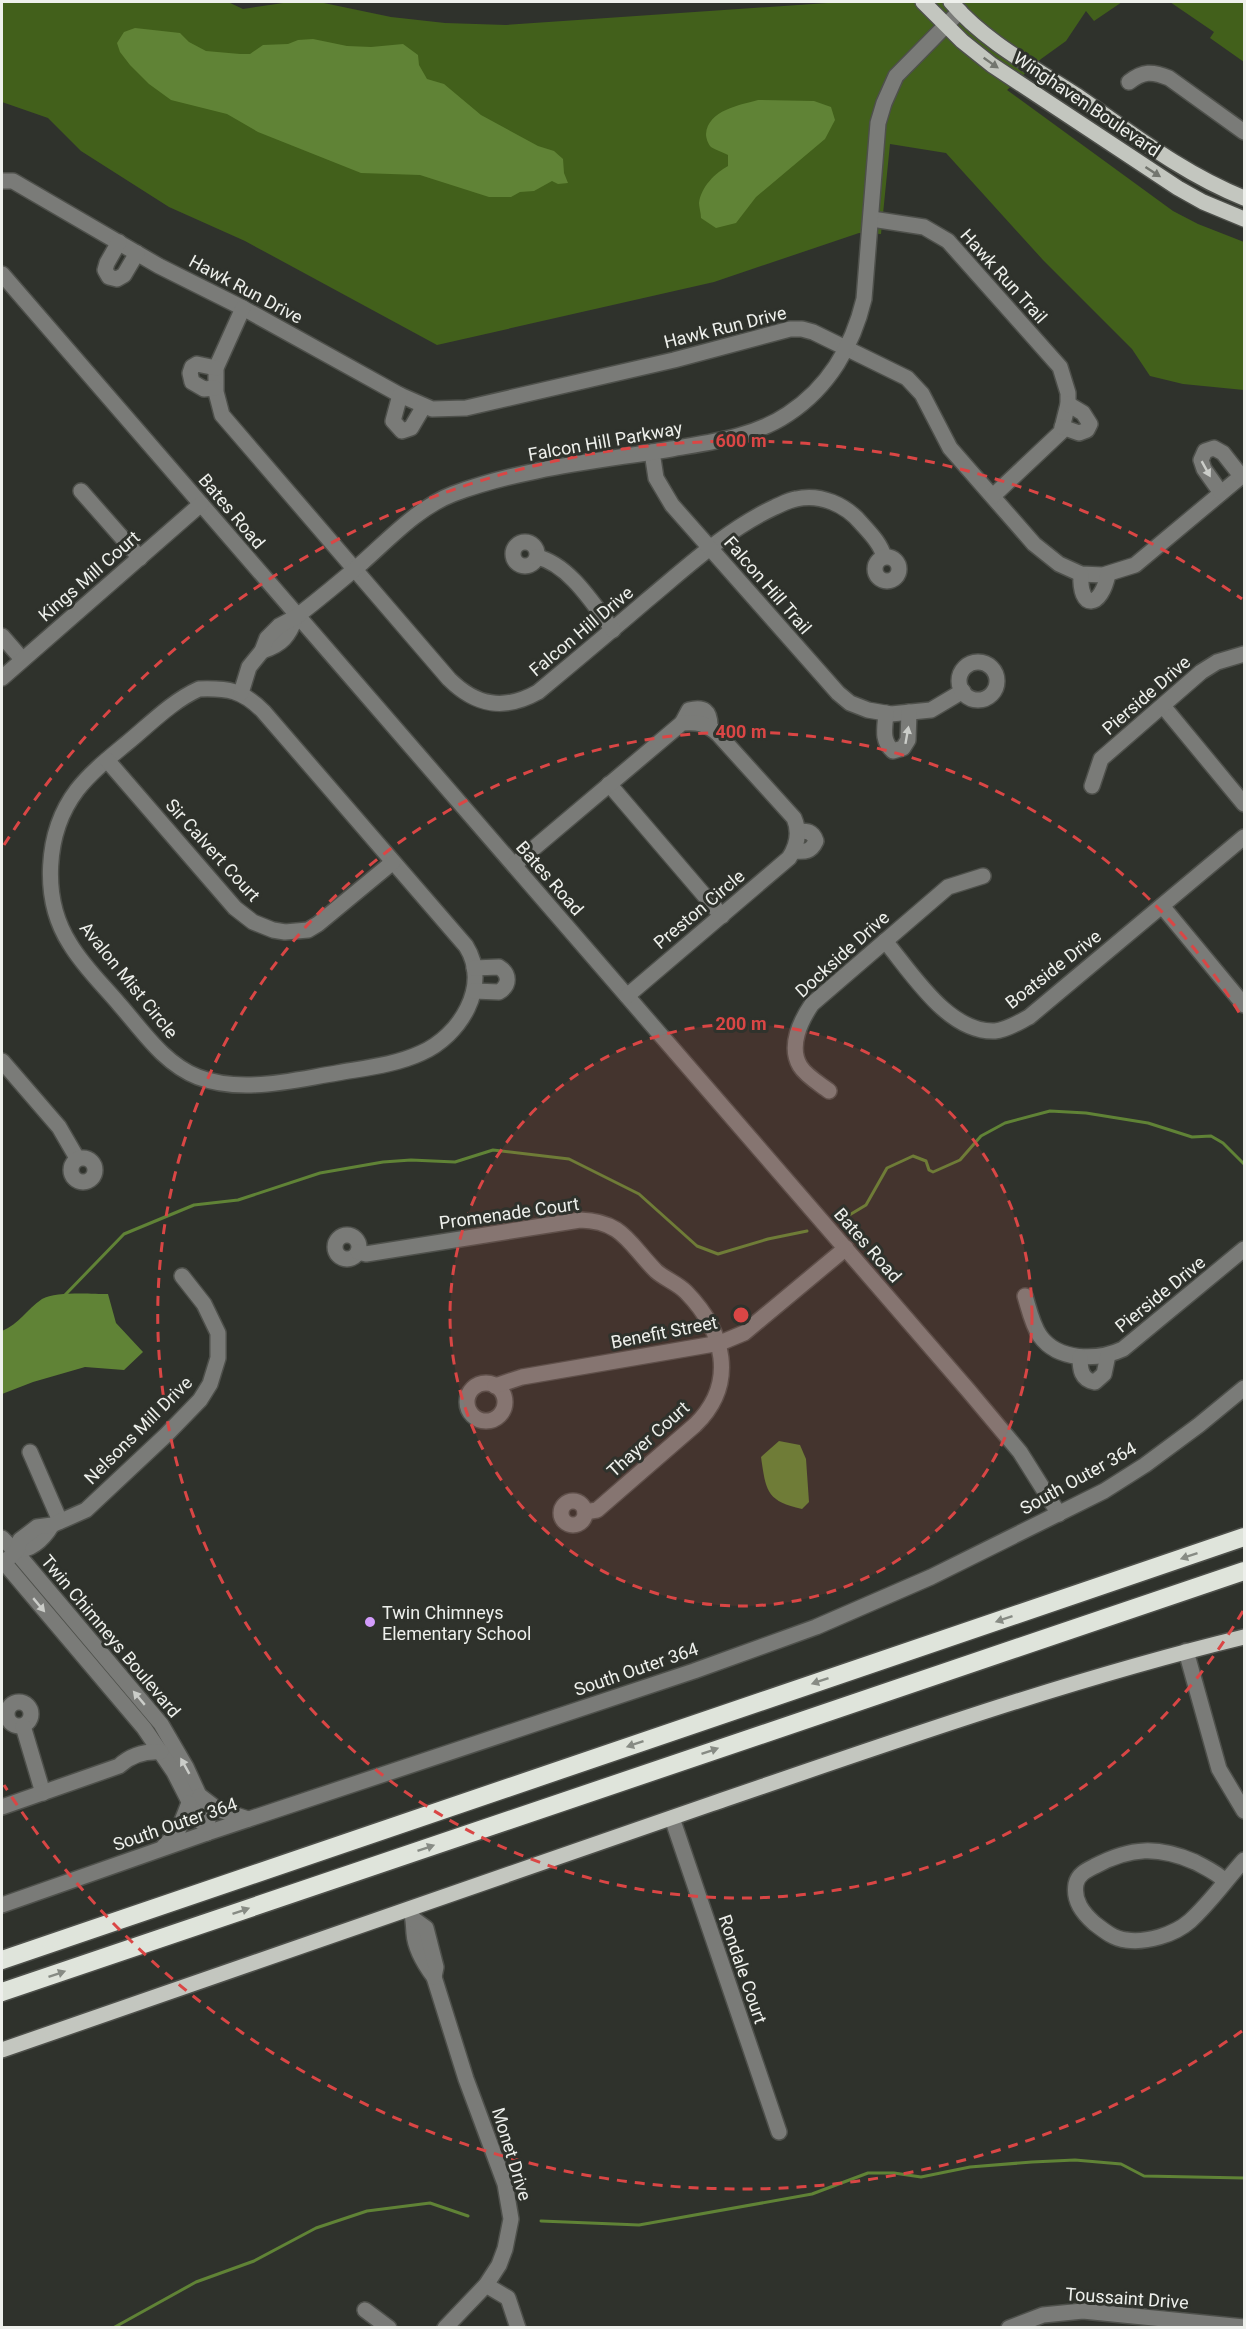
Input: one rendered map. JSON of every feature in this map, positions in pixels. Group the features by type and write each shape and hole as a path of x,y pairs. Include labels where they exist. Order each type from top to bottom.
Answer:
{"highway":[{"path":"2,1960 1245,1537"},
{"path":"2,1992 1245,1570"}],"main road":[{"name":"Winghaven Boulevard","path":"923,2 946,26 992,65 1178,188 1203,202 1245,219"},
{"name":"Winghaven Boulevard","path":"955,6 1009,51 1158,151 1191,172 1245,198"},
{"path":"2,2049 413,1914 672,1818 1069,1684 1245,1637"}],"street":[{"name":"Falcon Hill Parkway","path":"241,693 249,668 262,651 267,638 279,626 296,617 356,569 410,521 435,503 452,494 488,482 747,434 777,421 799,406 823,384 848,347 858,324 864,299 878,123 884,103 896,76 946,26 955,6"},
{"path":"1129,82 1141,73 1155,72 1168,78 1245,132"},
{"name":"Hawk Run Drive","path":"2,181 13,181 137,253 243,308 400,395 432,409 466,408 685,357 790,329 802,329 848,347 907,378 922,393 950,448 1034,544 1059,564 1081,574 1108,574 1135,565 1243,475 1223,453 1214,448 1205,451 1201,460 1204,469 1221,493"},
{"name":"Hawk Run Trail","path":"872,219 924,226 948,241 1060,367 1065,381 1068,405 1061,432 993,496"},
{"path":"119,242 107,262 105,270 109,277 117,279 124,275 137,253"},
{"name":"Bates Road","path":"2,274 296,617 514,865 1020,1452 1059,1514"},
{"name":"Falcon Hill Drive","path":"243,308 216,368 215,388 222,415 449,679 461,691 478,700 495,703 524,700 538,692 710,547 753,518 794,499 816,498 831,501 857,518 883,551 884,557"},
{"path":"215,388 198,387 192,382 190,373 192,367 197,364 216,368"},
{"path":"400,395 393,421 402,430 411,428 424,406"},
{"path":"1062,427 1079,433 1087,430 1090,424 1083,413 1068,405"},
{"name":"Falcon Hill Trail","path":"652,452 656,478 667,498 826,683 850,703 868,710 886,713 931,710 963,691"},
{"path":"81,491 140,558"},
{"name":"Kings Mill Court","path":"2,678 201,504"},
{"path":"537,557 551,561 583,590 613,630"},
{"path":"1081,574 1080,588 1084,597 1090,601 1102,596 1108,574"},
{"path":"2,636 22,659"},
{"name":"Pierside Drive","path":"1092,786 1101,759 1201,672 1217,662 1245,654"},
{"name":"Avalon Mist Circle","path":"199,689 212,689 241,693 263,711 466,946 474,960 474,991 469,1007 456,1025 433,1046 413,1056 381,1065 280,1082 247,1085 214,1082 182,1069 157,1048 70,945 55,910 50,868 60,821 77,790 107,760 189,693 199,689"},
{"path":"1163,706 1245,804"},
{"path":"886,713 884,736 886,745 893,751 903,748 908,740 909,712"},
{"name":"Preston Circle","path":"514,865 682,723 698,722 710,726 794,818 798,831 794,851 789,858 627,996"},
{"name":"Sir Calvert Court","path":"107,760 235,908 253,922 273,930 298,932 318,924 393,862"},
{"path":"609,784 722,916"},
{"name":"Boatside Drive","path":"885,941 935,1002 965,1025 996,1031 1013,1026 1029,1017 1245,837"},
{"name":"Dockside Drive","path":"829,1091 801,1068 797,1061 795,1052 797,1035 802,1019 821,994 948,887 983,876"},
{"path":"1162,906 1245,1005"},
{"path":"474,968 499,968 506,974 508,981 506,987 499,992 474,991"},
{"path":"2,1061 59,1126 77,1158"},
{"name":"Promenade Court","path":"358,1252 366,1254 580,1220 595,1220 609,1224 629,1239 664,1278 686,1292 710,1322 720,1343"},
{"name":"Benefit Street","path":"495,1386 522,1377 720,1343 744,1333 846,1248"},
{"name":"Pierside Drive","path":"1025,1296 1031,1316 1046,1342 1069,1355 1080,1357 1108,1355 1123,1349 1239,1254 1245,1271"},
{"name":"Nelsons Mill Drive","path":"3,1561 16,1551 28,1550 56,1523 86,1510 200,1400 210,1384 218,1358 218,1333 204,1304 182,1276"},
{"name":"Thayer Court","path":"585,1512 597,1510 704,1416 718,1393 722,1363 720,1343"},
{"name":"Pierside Drive","path":"1080,1357 1080,1369 1084,1377 1095,1382 1104,1374 1108,1355"},
{"name":"South Outer 364","path":"2,1905 162,1848 207,1829 248,1819 694,1671 796,1634 931,1577 1104,1491 1145,1465 1245,1388"},
{"path":"30,1452 56,1523"},
{"name":"Twin Chimneys Boulevard","path":"2,1538 16,1551 161,1724 167,1749 195,1800 198,1819 207,1829"},
{"name":"Twin Chimneys Boulevard","path":"3,1561 144,1728 167,1749"},
{"path":"1186,1651 1219,1768 1245,1811"},
{"path":"23,1726 43,1793"},
{"path":"2,1807 119,1766 126,1760 148,1751 167,1749"},
{"path":"162,1848 178,1831 195,1800 248,1819"},
{"name":"Rondale Court","path":"672,1818 778,2132"},
{"path":"1226,1881 1216,1872 1172,1852 1133,1852 1105,1861 1082,1873 1076,1884 1076,1895 1082,1913 1104,1931 1125,1940 1144,1940 1167,1934 1188,1923 1226,1881 1245,1860"},
{"name":"Monet Drive","path":"413,1914 426,1928 436,1966 434,1977 466,2079 505,2184 511,2219 502,2258 486,2285 445,2328"},
{"path":"486,2285 508,2298 518,2328"},
{"path":"365,2310 389,2328"},
{"name":"Toussaint Drive","path":"1009,2328 1029,2319 1058,2312 1083,2311 1144,2323 1245,2327"}],"shaded area":[{"path":"2,2 228,2 243,9 290,2 319,2 391,17 445,23 506,25 842,2 1122,2 1094,21 1086,11 1066,41 1041,59 1007,90 1173,211 1198,224 1244,242 1244,390 1183,384 1150,376 1132,349 1043,260 946,153 890,144 881,234 859,233 714,282 437,345 245,241 169,207 81,151 48,118 2,102"},
{"path":"1170,2 1244,2 1244,62 1210,38 1214,32"},
{"path":"135,28 180,33 189,42 206,51 240,54 250,54 263,45 288,44 298,40 313,39 347,46 371,47 403,44 418,55 419,65 427,79 444,84 481,115 538,146 554,151 563,159 564,173 568,183 558,184 552,181 534,191 520,192 511,197 489,197 420,175 361,173 258,132 227,114 171,100 149,84 120,52 117,43 124,32"},
{"path":"758,100 814,101 831,107 835,120 825,139 756,197 736,223 716,228 701,218 699,203 709,181 728,166 728,155 710,146 706,136 708,126 712,119 726,110"},
{"path":"108,1294 116,1323 143,1352 124,1370 85,1367 33,1382 2,1394 2,1331 48,1296"},
{"path":"779,1441 800,1445 806,1459 809,1502 802,1509 775,1498 770,1493 764,1478 761,1457"}],"waterway":[{"path":"846,1217 866,1205 887,1168 913,1156 926,1161 929,1170 933,1172 960,1160 981,1136 1005,1123 1050,1111 1086,1113 1148,1123 1192,1137 1211,1136 1223,1143 1244,1164"},
{"path":"65,1295 124,1234 194,1205 238,1200 320,1173 383,1162 411,1160 455,1162 493,1150 569,1159 639,1194 697,1246 718,1254 768,1239 807,1231"},
{"path":"541,2221 639,2225 812,2194 868,2173 894,2173 921,2177 970,2167 1032,2162 1075,2160 1121,2164 1144,2176 1244,2178"},
{"path":"113,2328 196,2282 254,2261 316,2228 367,2211 430,2203 468,2216"}],"place":[{"name":"Twin Chimneys Elementary School","path":"370,1622"}]}
